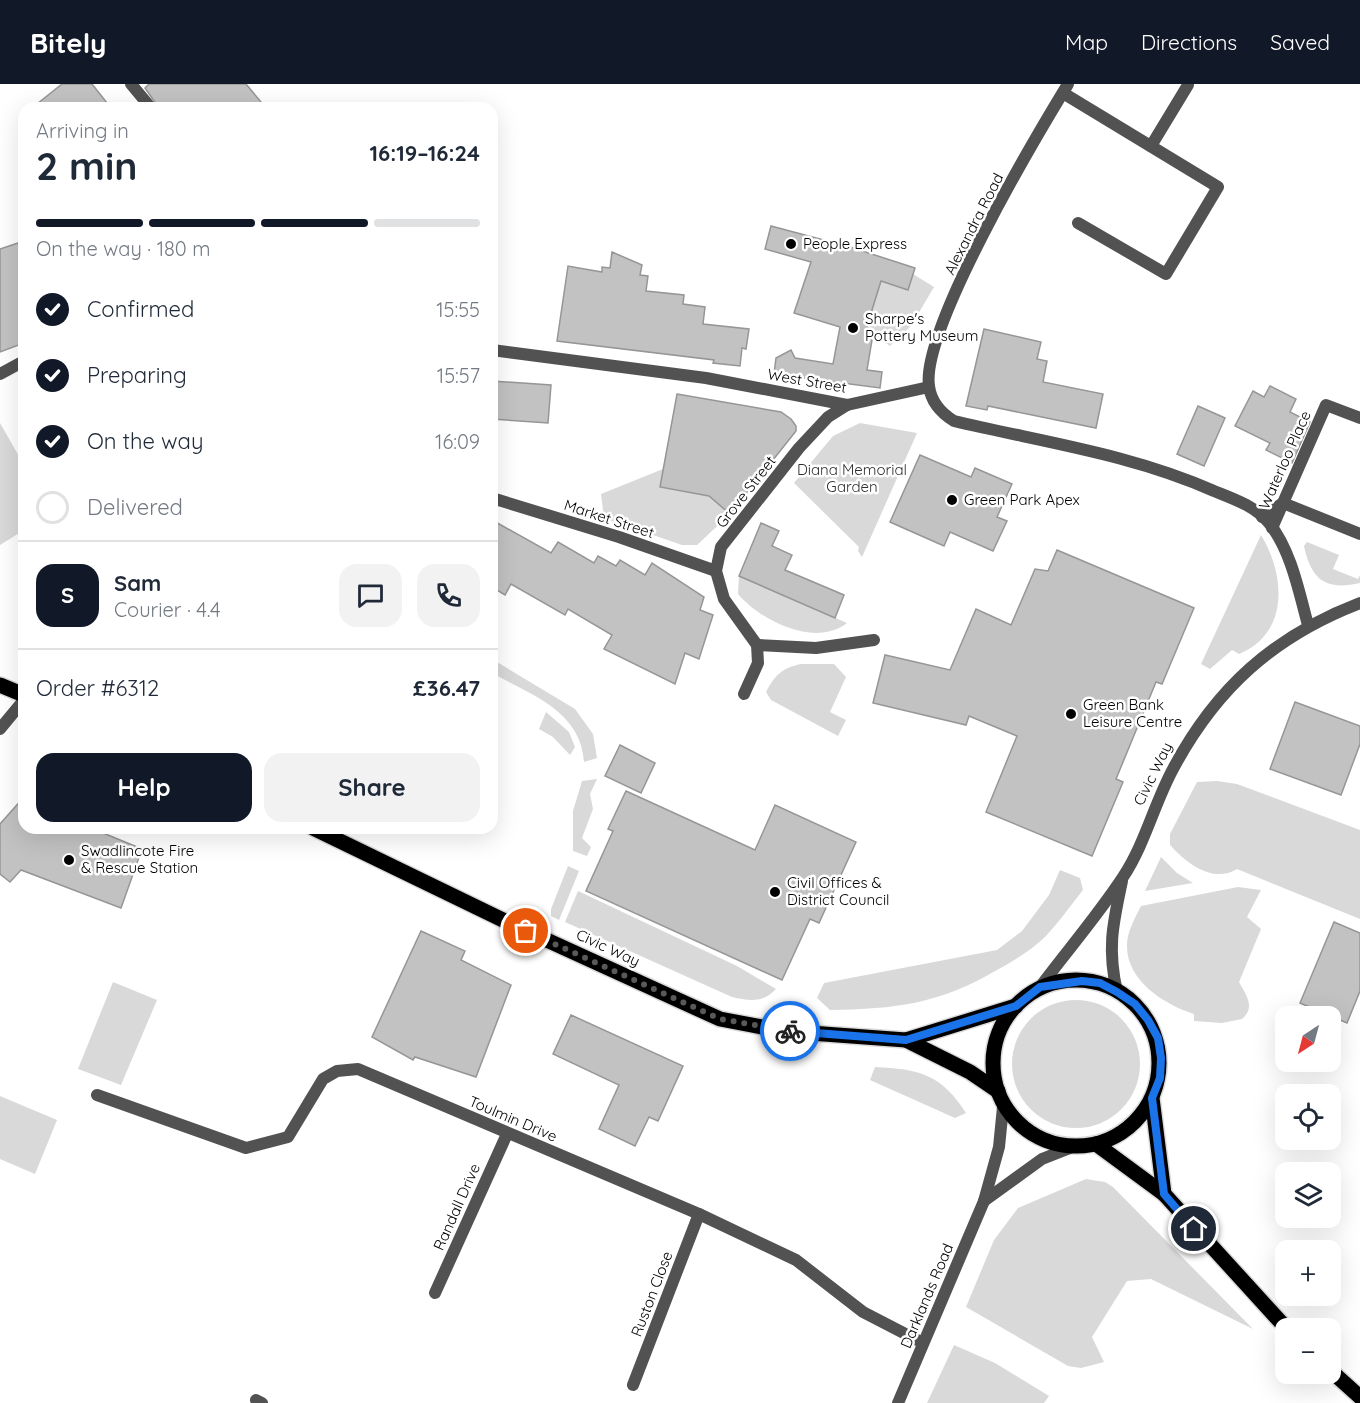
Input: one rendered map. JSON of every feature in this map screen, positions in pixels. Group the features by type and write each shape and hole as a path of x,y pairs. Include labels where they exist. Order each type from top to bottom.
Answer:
{"main road":[{"path":"0,685 18,692"},
{"name":"Civic Way","path":"325,834 505,921 720,1019 783,1031 906,1040 1016,1006"},
{"path":"1082,981 1100,983 1135,1004 1148,1020 1158,1038 1161,1058 1160,1078 1152,1098 1141,1112 1114,1137 1096,1144 1075,1146 1055,1144 1019,1125 1003,1107 993,1068 999,1032 1016,1006 1040,987 1082,981"},
{"name":"Civic Way","path":"906,1040 970,1072 998,1091"},
{"path":"1152,1098 1164,1194"},
{"path":"1096,1144 1164,1194 1277,1318"},
{"path":"1341,1380 1360,1397"}],"street":[{"path":"131,84 146,102"},
{"path":"1151,146 1188,85"},
{"path":"1066,88 1151,146 1218,187 1166,274 1078,223"},
{"name":"Alexandra Road","path":"929,387 928,369 932,352 959,288 993,216 1066,88"},
{"name":"West Street","path":"498,351 706,378 847,405 929,387"},
{"path":"0,374 18,364"},
{"path":"929,387 934,403 954,421 1117,457 1200,485 1249,506 1272,528 1292,572 1308,625"},
{"name":"Grove Street","path":"716,571 722,547 737,526 807,440 828,417 847,405"},
{"name":"Waterloo Place","path":"1272,528 1326,405 1360,418"},
{"name":"Market Street","path":"498,500 619,537 716,571"},
{"path":"1262,517 1283,503 1360,534"},
{"path":"716,571 724,599 757,645 758,663 744,694"},
{"name":"Civic Way","path":"1040,987 1123,877 1172,771 1202,721 1246,673 1308,625 1360,603"},
{"path":"757,645 816,648 874,640"},
{"path":"0,729 18,707"},
{"name":"Civic Way","path":"1117,992 1111,964 1110,939 1123,877"},
{"name":"Toulmin Drive","path":"97,1095 246,1148 288,1137 323,1079 337,1071 358,1069 699,1214 796,1260 863,1312 923,1343"},
{"name":"Darklands Road","path":"898,1403 984,1201 999,1147 1003,1107"},
{"name":"Randall Drive","path":"435,1293 507,1134"},
{"path":"984,1201 1042,1158 1075,1146"},
{"name":"Ruston Close","path":"633,1385 699,1214"}],"green space":[{"path":"913,274 934,287 911,326 890,346 866,329 881,281"},
{"path":"0,423 18,454 18,534 0,545"},
{"name":"Diana Memorial Garden","path":"860,423 917,433 862,557 858,551 859,547 794,483 833,436"},
{"path":"663,469 660,487 709,496 730,514 697,545 682,545 604,518 601,494"},
{"path":"1261,535 1275,567 1278,584 1275,617 1267,632 1256,644 1239,654 1232,650 1210,669 1201,664"},
{"path":"1307,542 1339,555 1333,569 1358,579 1360,575 1360,583 1337,585 1321,580 1307,557 1304,546"},
{"path":"739,576 847,623 834,630 820,633 805,632 774,622 738,594"},
{"path":"498,663 575,709 593,734 597,758 584,762 581,744 574,730 564,717 537,697 498,676"},
{"path":"801,664 834,664 846,677 830,712 846,720 838,736 771,700 766,692 780,673"},
{"path":"546,712 569,732 575,747 570,755 553,737 539,729"},
{"path":"597,779 590,794 593,809 582,838 591,847 587,856 573,851 573,811 582,781"},
{"path":"1217,781 1237,784 1360,830 1360,919 1237,869 1228,873 1209,873 1176,852 1170,845 1170,834 1197,782"},
{"path":"1161,857 1177,873 1193,883 1145,891"},
{"path":"568,866 579,871 559,920 551,916 551,909"},
{"path":"1060,870 1080,878 1083,890 1041,941 1016,959 976,981 936,997 897,1006 830,1010 817,998 824,983 997,950 1022,931 1049,895"},
{"path":"1238,887 1261,890 1247,917 1261,929 1239,982 1247,996 1248,1010 1242,1019 1222,1023 1194,1021 1194,1014 1160,998 1140,980 1128,958 1127,940 1130,930 1141,906"},
{"path":"578,891 737,966 776,989 766,997 756,1000 732,997 565,922"},
{"path":"113,982 157,1000 121,1085 78,1069"},
{"path":"1076,1000 1100,1005 1121,1019 1135,1040 1140,1064 1135,1088 1121,1109 1100,1123 1076,1128 1052,1123 1031,1109 1017,1088 1012,1064 1017,1040 1031,1019 1052,1005"},
{"path":"875,1067 917,1072 928,1076 947,1090 966,1113 955,1118 870,1080"},
{"path":"0,1096 57,1120 35,1174 0,1159"},
{"path":"1086,1179 1105,1182 1113,1187 1253,1329 1151,1279 1127,1281 1092,1337 1104,1362 1081,1368 1068,1366 966,1307 994,1240 1018,1208"},
{"path":"954,1345 995,1363 1049,1396 1044,1403 927,1403"}],"building":[{"path":"62,84 92,84 106,102 40,102"},
{"path":"149,84 246,84 261,102 155,102 145,88"},
{"path":"771,226 850,247 915,268 908,290 881,281 867,326 872,340 867,370 882,372 880,388 774,374 776,358 791,350 795,358 833,364 840,327 794,313 811,262 765,249"},
{"path":"18,243 18,345 0,352 0,249"},
{"path":"612,252 642,265 640,275 648,276 646,291 684,295 683,304 705,307 703,324 749,329 746,349 742,348 740,366 713,363 714,360 557,341 568,266 602,272 602,267 610,268"},
{"path":"984,329 1041,342 1037,359 1047,361 1043,382 1103,394 1096,428 988,406 987,410 966,406"},
{"path":"498,381 551,385 548,423 498,419"},
{"path":"1270,386 1296,399 1290,412 1310,422 1292,463 1266,450 1270,443 1235,426 1253,391 1264,397"},
{"path":"677,394 781,412 796,426 796,431 730,514 709,496 660,487"},
{"path":"1198,406 1225,418 1204,466 1177,454"},
{"name":"Green Park Apex","path":"920,455 971,477 975,468 1012,484 997,517 1007,521 993,551 950,532 944,546 890,522"},
{"path":"498,523 551,553 558,542 594,563 598,556 616,566 620,560 645,575 652,563 704,597 700,610 713,615 699,659 685,653 675,684 604,649 612,635 568,609 565,615 511,584 505,595 498,591"},
{"path":"761,523 779,531 772,546 792,555 785,570 844,595 835,618 739,576"},
{"name":"Green Bank Leisure Centre","path":"1057,550 1194,608 1162,684 1156,682 1116,779 1123,782 1092,856 986,812 1017,736 969,716 966,725 873,703 885,655 950,670 976,609 1011,625 1035,569 1048,571"},
{"path":"1295,702 1360,726 1360,744 1341,795 1270,769"},
{"path":"620,745 655,763 641,793 605,776"},
{"name":"Civil Offices & District Council","path":"626,791 755,850 775,805 856,842 819,923 810,919 782,980 586,891 613,831 608,829"},
{"name":"Swadlincote Fire & Rescue Station","path":"18,804 18,834 106,834 142,849 121,908 21,870 10,882 0,874 0,824"},
{"path":"1334,922 1360,933 1360,991 1347,1023 1341,1020 1341,1006 1307,1006 1300,1003"},
{"path":"421,931 465,951 461,960 511,985 476,1077 415,1057 413,1060 372,1037"},
{"path":"571,1015 683,1066 658,1121 649,1117 635,1146 599,1129 619,1085 553,1054"}],"way so far":[{"path":"526,931 708,1015 790,1031"}],"place":[{"name":"People Express","path":"791,244"},
{"name":"Sharpe's Pottery Museum","path":"853,328"},
{"name":"Green Park Apex","path":"952,500"},
{"name":"Green Bank Leisure Centre","path":"1071,714"},
{"name":"Swadlincote Fire & Rescue Station","path":"69,860"},
{"name":"Civil Offices & District Council","path":"775,892"}],"route":[{"path":"790,1031 906,1040 1016,1006 1040,987 1062,982 1100,983 1135,1004 1148,1020 1158,1038 1161,1058 1160,1078 1152,1098 1164,1194 1194,1229"}]}
